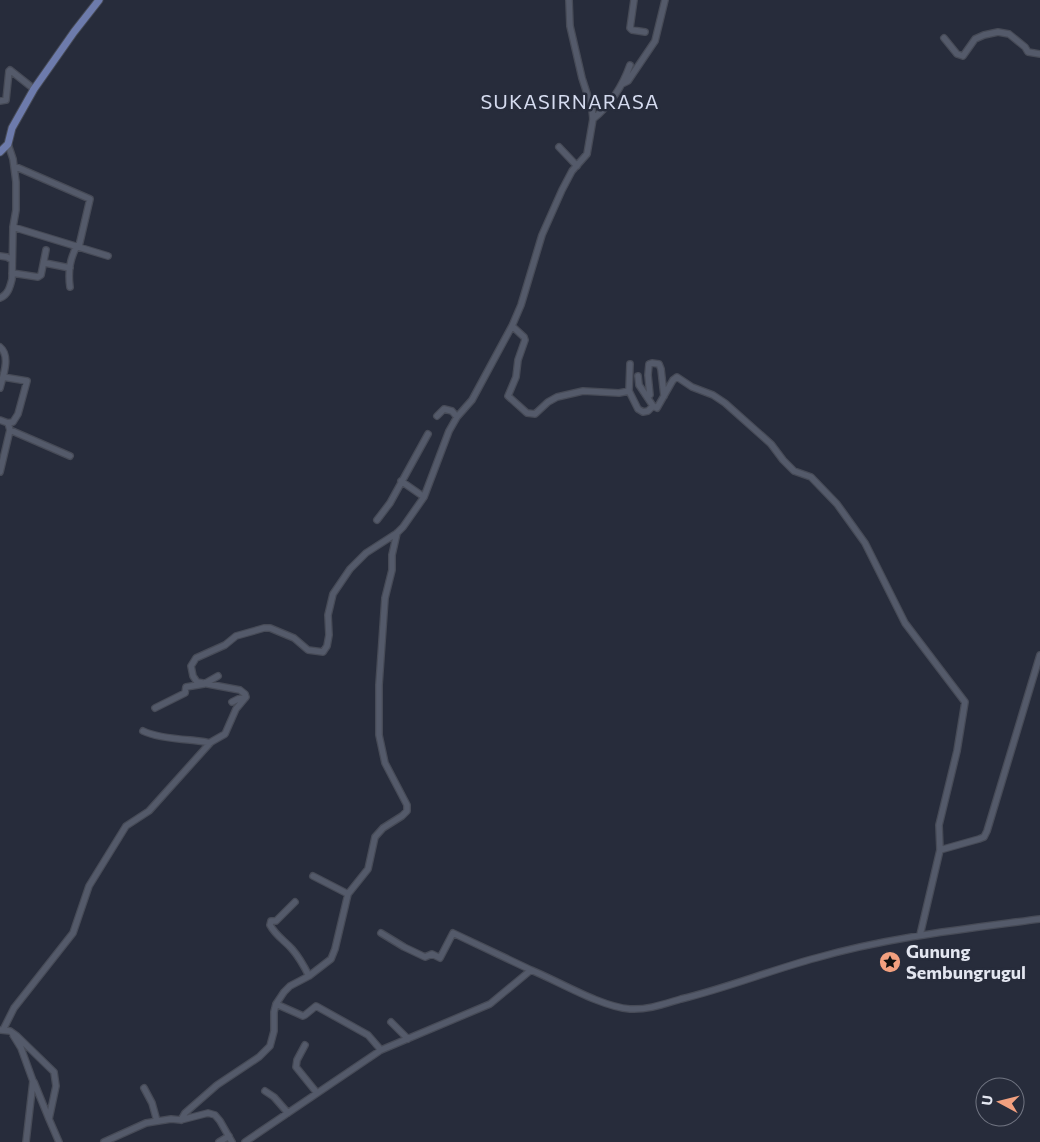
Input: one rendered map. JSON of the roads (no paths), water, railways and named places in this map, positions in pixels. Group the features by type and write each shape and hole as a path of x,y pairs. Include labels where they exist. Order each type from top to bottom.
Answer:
{"main road":[{"path":"0,152 8,144 12,128 34,89 99,0"}],"street":[{"path":"245,698 245,694 242,691 204,684 195,680 191,671 192,664 196,658 225,645 236,636 264,628 270,628 294,638 308,650 323,652 327,646 329,634 328,615 333,594 350,569 366,553 397,533 424,497 449,431 457,417 472,400 512,326 521,305 542,235 562,190 587,154 592,109 582,78 570,26 569,0"},
{"path":"634,0 630,28 644,32"},
{"path":"622,84 628,81 655,41 665,0"},
{"path":"944,38 957,54 963,56 978,37 998,32 1005,33 1017,40 1028,52 1040,54"},
{"path":"592,119 603,111 622,84 630,65"},
{"path":"0,101 6,100 8,71 10,70 34,89"},
{"path":"0,298 5,296 10,288 16,210 14,166 8,144"},
{"path":"558,147 577,166"},
{"path":"14,166 90,199 78,246 73,253 70,268 70,287"},
{"path":"14,227 108,256"},
{"path":"12,273 38,277 41,275 46,250"},
{"path":"0,256 12,260"},
{"path":"44,263 70,268"},
{"path":"512,326 525,340 518,360 516,377 508,396 527,413 538,412 552,399 582,391 592,390 619,393 629,391"},
{"path":"0,347 4,351 6,358 0,388"},
{"path":"647,396 650,395 648,370 649,364 652,362 659,364 661,369 664,397"},
{"path":"630,364 629,391 641,412 646,412 653,406 657,408 673,380 677,377 692,387 713,395 725,403 771,444 794,471 811,478 837,504 869,551 905,623 964,699 963,716 939,825 940,850 920,935"},
{"path":"638,376 639,385 653,406"},
{"path":"0,420 8,423 13,422 18,414 27,380 3,377"},
{"path":"437,416 444,408 452,411 457,417"},
{"path":"0,472 2,456 10,430 8,423"},
{"path":"10,430 70,456"},
{"path":"377,520 390,503 428,434"},
{"path":"402,481 424,497"},
{"path":"181,1120 185,1112 217,1085 259,1057 270,1046 274,1031 276,1004 284,992 332,959 348,894 368,869 373,842 377,833 405,814 407,808 386,763 379,735 379,685 385,598 392,570 392,555 397,533"},
{"path":"940,850 979,839 985,835 1040,654"},
{"path":"155,708 185,692 186,687 204,684 218,676"},
{"path":"232,702 245,698"},
{"path":"49,1119 56,1086 54,1072 10,1031 2,1030 14,1008 73,933 89,886 126,826 149,811 210,743 228,731 236,709 245,698"},
{"path":"143,731 150,734 210,743"},
{"path":"313,876 348,894"},
{"path":"295,902 276,921 271,921 270,925 274,933 291,947 301,960 309,976"},
{"path":"381,932 426,957 433,954 440,958 453,933 603,1003 628,1009 649,1008 712,991 815,958 920,935 1040,920"},
{"path":"245,1142 381,1050 490,1004 531,970"},
{"path":"276,1004 303,1016 316,1006 368,1034 381,1050"},
{"path":"391,1022 408,1039"},
{"path":"10,1031 21,1048 59,1142"},
{"path":"305,1045 296,1060 296,1066 316,1093"},
{"path":"26,1142 33,1081"},
{"path":"144,1088 152,1103 157,1121"},
{"path":"265,1091 274,1096 288,1113"},
{"path":"104,1142 129,1130 157,1121 181,1120 212,1114 220,1121 232,1142"},
{"path":"219,1142 228,1136"}],"place":[{"name":"Gunung Sembungrugul","path":"890,962"}],"district":[{"name":"SUKASIRNARASA","path":"570,102"}]}
